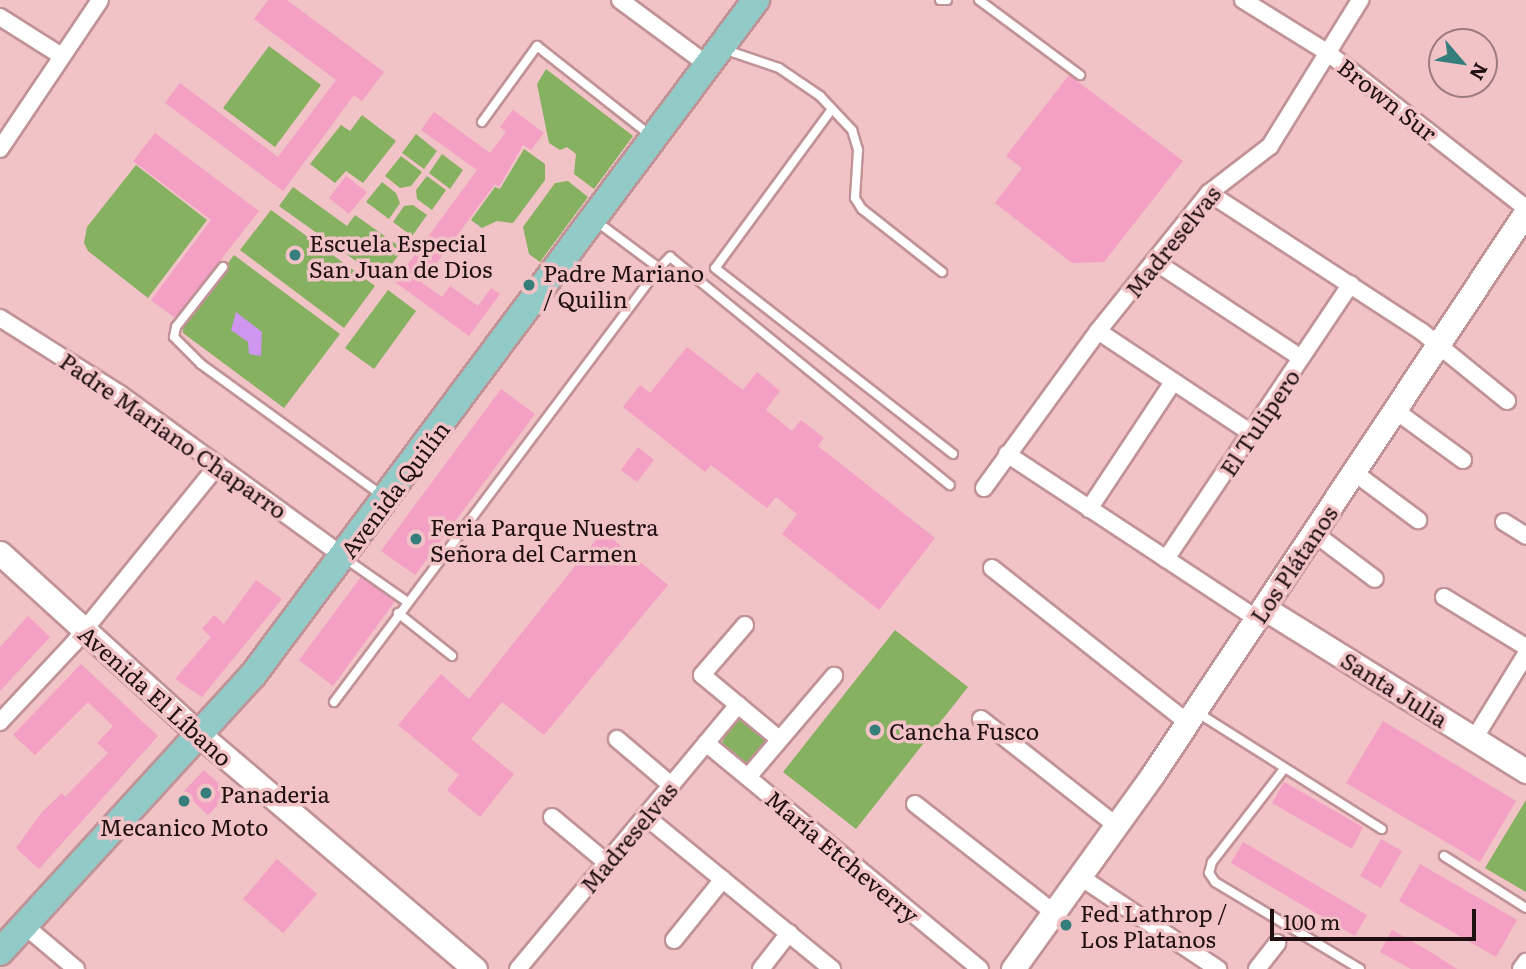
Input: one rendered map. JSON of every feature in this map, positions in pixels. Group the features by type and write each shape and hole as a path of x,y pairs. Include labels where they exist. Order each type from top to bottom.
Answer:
{"main road":[{"name":"Avenida Quilín","path":"0,951 200,735 344,557 756,0"}],"street":[{"path":"0,149 60,55 100,0"},
{"path":"620,0 714,57"},
{"name":"Brown Sur","path":"1243,0 1328,53 1526,210"},
{"name":"Madreselvas","path":"984,488 1098,331 1209,192 1266,152 1360,0"},
{"path":"0,18 60,55"},
{"path":"1209,192 1351,284 1439,346 1507,401"},
{"name":"Los Plátanos","path":"1013,969 1082,878 1191,717 1439,346 1526,210"},
{"path":"1154,261 1301,358"},
{"name":"El Tulipero","path":"1166,559 1351,284"},
{"name":"Padre Mariano Chaparro","path":"0,318 86,370 344,557"},
{"path":"1098,331 1251,433"},
{"path":"1089,509 1173,382"},
{"path":"1396,411 1463,460"},
{"path":"1007,454 1166,559 1260,614"},
{"path":"0,722 83,631 218,465"},
{"path":"1355,473 1418,520"},
{"path":"1504,522 1526,536"},
{"path":"1314,533 1374,579"},
{"name":"Avenida El Líbano","path":"0,553 200,735 475,969"},
{"path":"992,568 1191,717"},
{"path":"1444,597 1526,647"},
{"name":"Santa Julia","path":"1260,614 1526,771"},
{"path":"745,625 702,675 779,739"},
{"path":"1474,739 1526,654"},
{"path":"748,777 834,676"},
{"name":"Madreselvas","path":"518,969 737,705"},
{"path":"981,719 1117,826"},
{"path":"617,739 671,785"},
{"name":"María Etcheverry","path":"706,743 980,969"},
{"path":"915,804 1056,914"},
{"path":"645,816 832,969"},
{"path":"552,817 606,862"},
{"path":"1082,878 1218,969"},
{"path":"674,940 723,879"},
{"path":"24,925 76,969"},
{"path":"761,969 789,933"},
{"path":"1257,969 1277,943"},
{"path":"1521,969 1526,962"}],"lane":[{"path":"940,0 947,0"},
{"path":"979,0 1080,75"},
{"path":"482,122 537,46 654,138"},
{"path":"714,57 779,68 832,109 852,130 858,149 855,198 862,209 942,272"},
{"path":"832,109 715,268 953,454"},
{"path":"594,219 659,268"},
{"path":"334,702 406,601 670,257 950,485"},
{"path":"223,267 176,327 174,337 201,364 387,499"},
{"path":"344,557 406,601"},
{"path":"398,612 452,656"},
{"path":"1191,717 1284,769 1382,829"},
{"path":"1284,769 1212,862 1209,873 1215,882 1360,969"},
{"path":"1444,856 1526,908"}],"green space":[{"path":"269,46 321,85 275,147 223,108"},
{"path":"546,69 633,136 594,189 574,174 576,154 567,147 560,150 549,143 537,84"},
{"path":"362,115 396,141 363,183 346,171 335,183 310,164 341,125 350,131"},
{"path":"416,134 437,151 424,169 402,153"},
{"path":"524,149 545,164 545,180 513,223 497,221 482,228 471,220 495,187 500,189"},
{"path":"442,154 463,170 450,189 429,173"},
{"path":"401,156 422,172 411,186 400,188 385,176"},
{"path":"136,165 207,220 148,298 88,251 84,243 87,227"},
{"path":"427,176 446,190 432,210 417,199 416,190"},
{"path":"568,181 588,197 540,262 529,254 523,227 555,183"},
{"path":"382,182 396,193 400,203 389,219 366,202"},
{"path":"293,187 347,226 355,215 403,249 381,279 279,206"},
{"path":"413,205 427,215 412,236 393,222 404,206"},
{"path":"271,210 375,286 344,328 240,250"},
{"path":"234,255 340,334 284,408 183,333 183,324"},
{"path":"388,290 416,311 374,369 345,348"},
{"name":"Cancha Fusco","path":"895,630 968,687 856,829 783,772"},
{"path":"742,718 767,741 748,768 722,743 730,726"},
{"path":"1526,800 1526,892 1485,868"}],"shaded area":[{"path":"236,312 262,332 261,356 249,354 248,342 231,330"}],"building":[{"path":"268,0 287,0 384,72 362,101 354,95 283,191 165,103 180,83 278,157 336,80 254,19"},
{"path":"1069,75 1183,161 1104,262 1072,263 995,203 1022,168 1006,156"},
{"path":"513,110 544,133 531,150 523,145 499,187 495,184 422,283 442,297 450,286 478,306 491,288 500,294 469,336 395,282 477,170 421,130 434,112 490,153 506,132 500,127"},
{"path":"155,133 259,211 175,318 151,300 211,220 133,161"},
{"path":"346,176 367,192 349,214 329,198"},
{"path":"687,347 743,390 757,372 780,391 766,410 792,431 801,420 824,438 818,446 935,538 879,610 782,534 797,514 776,497 767,508 711,465 705,472 623,407 640,385 650,393"},
{"path":"501,389 535,414 415,575 381,551"},
{"path":"638,447 654,460 637,482 621,470"},
{"path":"603,531 668,585 544,735 502,702 471,739 514,774 480,817 447,790 459,775 398,725 441,674 469,699"},
{"path":"361,577 395,601 333,686 299,660"},
{"path":"256,580 282,599 202,697 175,679 211,637 202,629 214,615 224,624"},
{"path":"28,616 50,637 0,691 0,647"},
{"path":"81,664 158,736 39,869 16,848 42,812 62,793 65,797 108,753 97,743 113,726 88,702 35,755 13,735"},
{"path":"1383,721 1516,801 1480,862 1346,783"},
{"name":"Panaderia","path":"204,770 229,793 208,815 183,792"},
{"path":"1284,782 1363,827 1352,849 1272,803"},
{"path":"1381,839 1402,851 1381,888 1360,876"},
{"path":"1243,842 1367,915 1355,936 1231,863"},
{"path":"277,859 317,894 283,933 243,899"},
{"path":"1420,864 1517,920 1496,957 1399,901"},
{"path":"1392,930 1457,969 1411,969 1380,952"}],"place":[{"name":"Escuela Especial San Juan de Dios","path":"295,255"},
{"name":"Padre Mariano / Quilin","path":"529,285"},
{"name":"Feria Parque Nuestra Señora del Carmen","path":"416,539"},
{"name":"Cancha Fusco","path":"875,730"},
{"name":"Panaderia","path":"206,793"},
{"name":"Mecanico Moto","path":"184,801"},
{"name":"Fed Lathrop / Los Platanos","path":"1066,925"}]}
